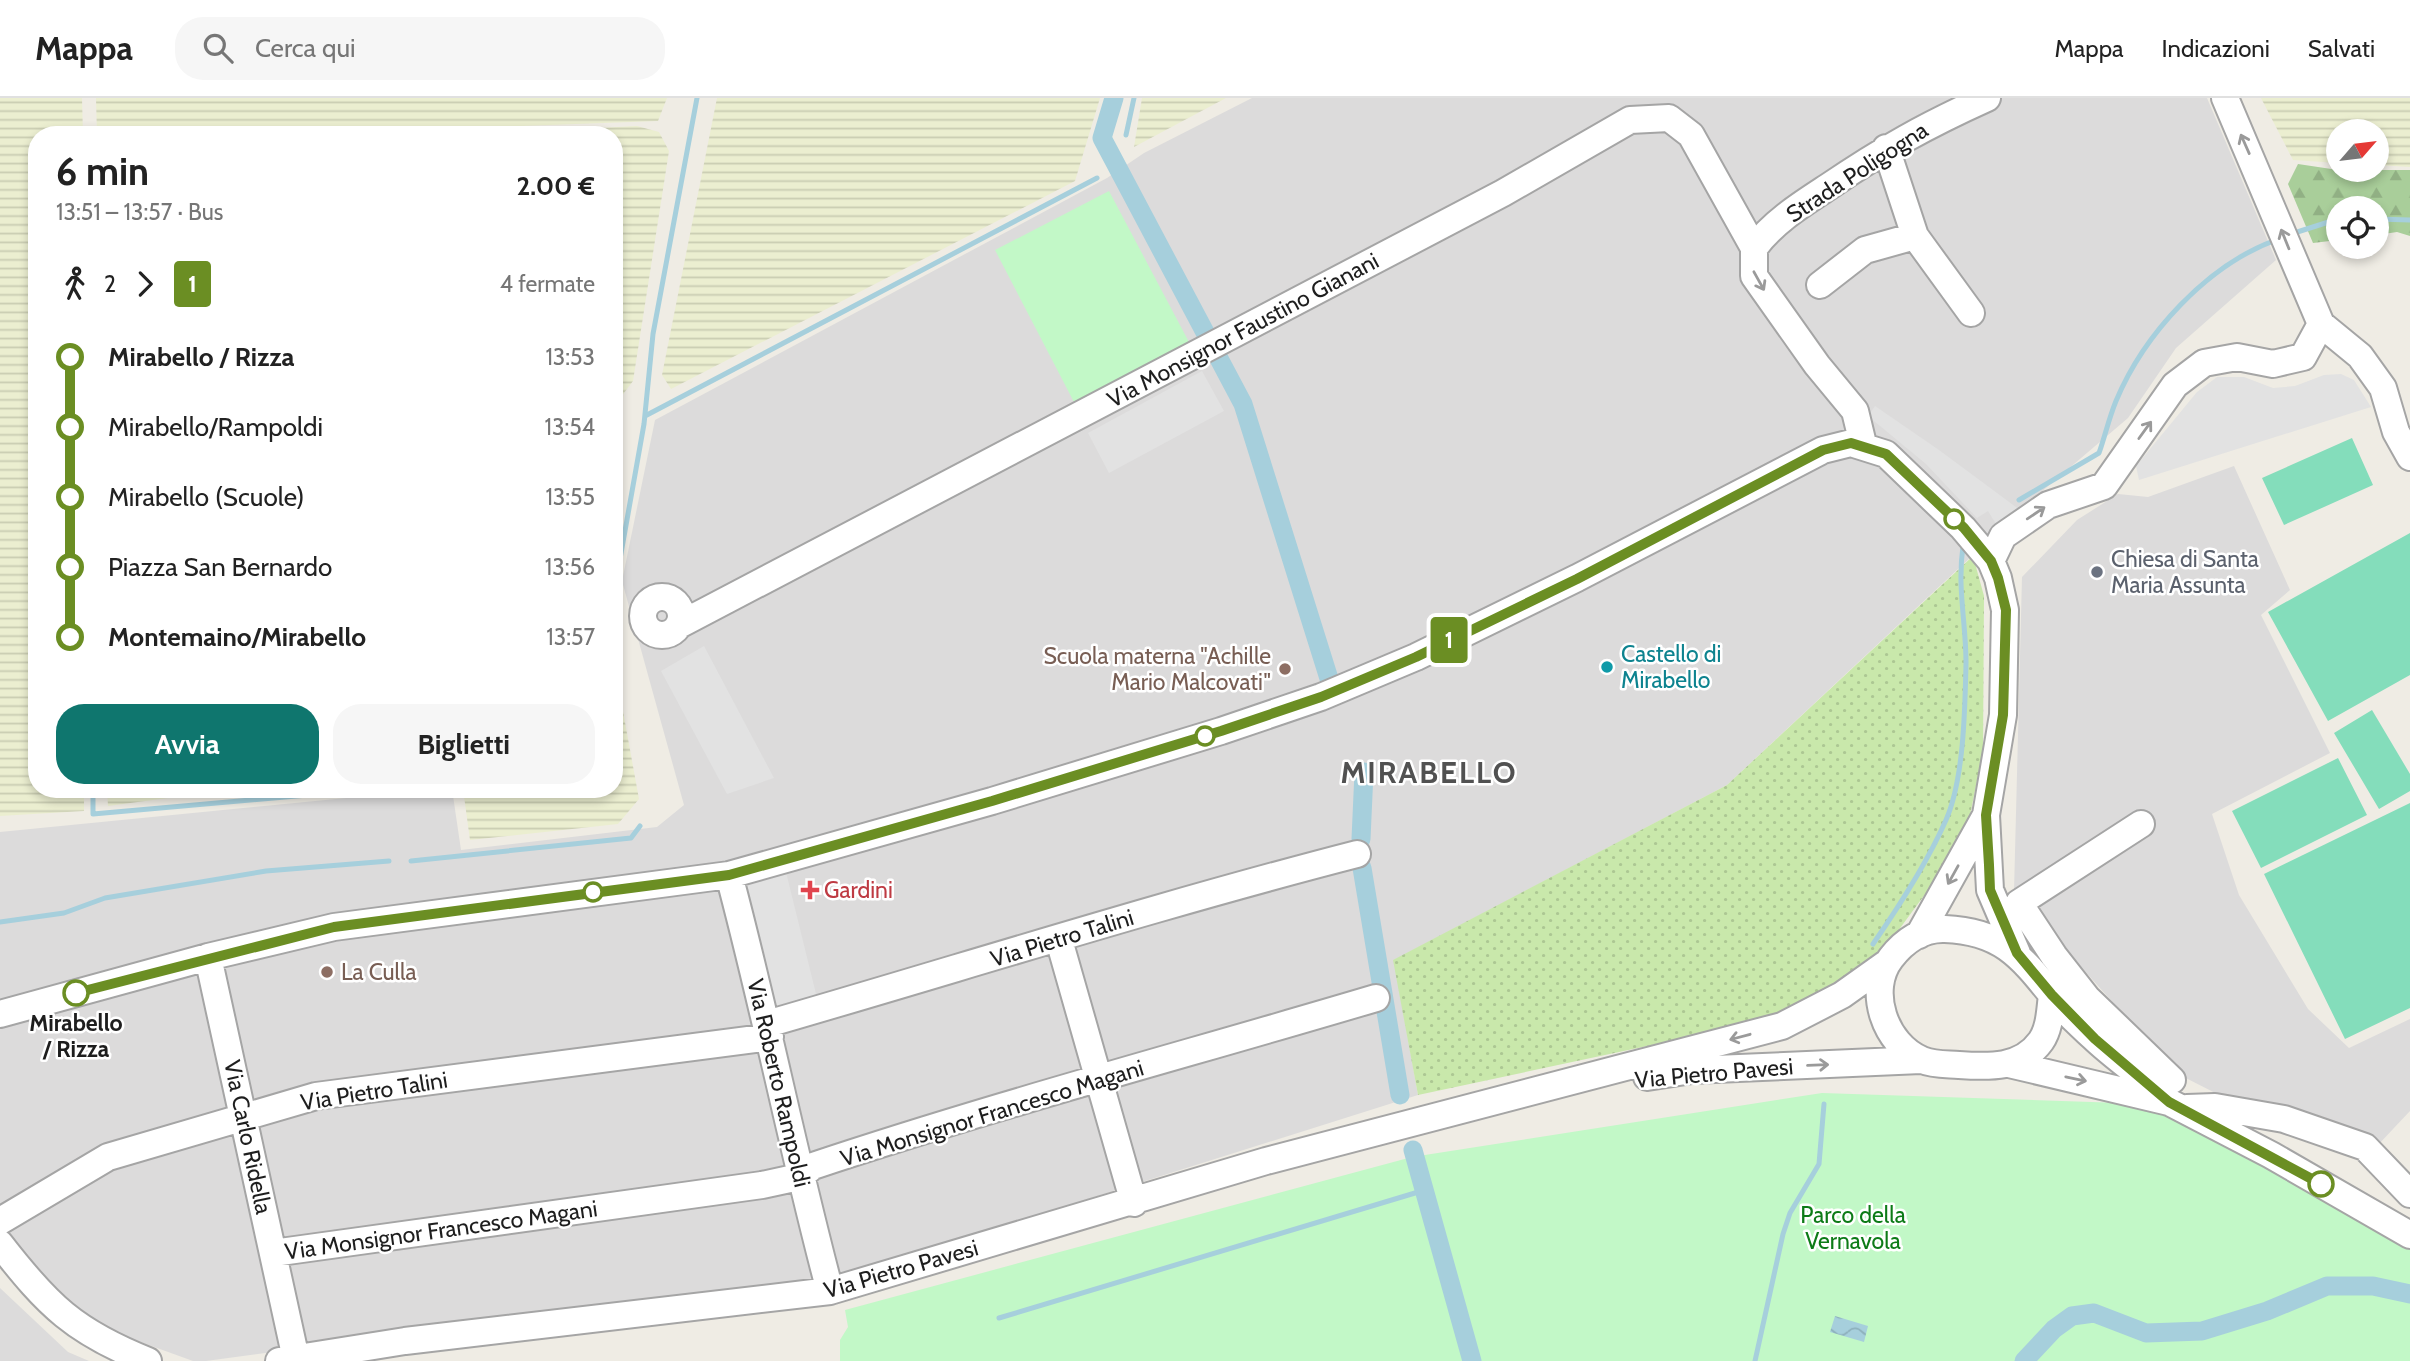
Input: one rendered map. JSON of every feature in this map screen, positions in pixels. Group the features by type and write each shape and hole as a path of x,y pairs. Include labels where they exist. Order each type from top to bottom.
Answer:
{"street":[{"name":"Strada Poligogna","path":"1754,248 1796,208 1886,148 1919,128 1987,98"},
{"path":"2225,98 2321,324 2360,356 2383,388 2396,432 2410,457"},
{"name":"Via Monsignor Faustino Gianani","path":"679,625 1503,193 1630,121 1669,118 1691,135 1754,248"},
{"path":"1886,148 1914,236 1971,313"},
{"path":"1820,285 1865,250 1914,236"},
{"path":"1754,248 1754,275 1817,365 1855,411 1863,444"},
{"path":"2303,357 2321,324"},
{"path":"1991,561 2003,536 2048,505 2104,486 2175,385 2204,363 2237,357 2273,364 2303,357 2360,356"},
{"path":"0,1014 208,957 334,927 729,875 992,801 1221,731 1321,697 1416,657 1577,579 1823,450 1851,443 1863,444 1886,454 1964,528 1991,561 2006,610 2003,715 1986,815 1990,890 2035,960 2052,995 2095,1039 2174,1097 2410,1235"},
{"path":"1919,935 1986,815"},
{"path":"2035,960 2019,903 2141,824"},
{"name":"Via Pietro Talini","path":"0,1221 108,1157 316,1096 768,1030 1209,892 1357,853"},
{"name":"Via Roberto Rampoldi","path":"729,875 768,1030 799,1177 830,1291"},
{"path":"2052,995 2048,1025 2040,1041 2009,1064 1997,1067 1921,1060 1896,1039 1886,1023 1879,1000 1879,981 1898,948 1919,935 1939,929 1968,930 2035,960 2087,998 2174,1097"},
{"path":"1059,940 1134,1203"},
{"name":"Via Carlo Ridella","path":"208,957 273,1253 287,1360"},
{"name":"Via Pietro Pavesi","path":"287,1360 405,1341 830,1291 1134,1203 1266,1161 1782,1026 1832,1001 1887,963"},
{"name":"Via Monsignor Francesco Magani","path":"273,1253 723,1191 799,1177 813,1166 949,1121 1099,1081 1376,999"},
{"name":"Via Pietro Pavesi","path":"1507,1098 1692,1070 1921,1060"},
{"path":"2009,1064 2284,1119 2365,1147 2410,1194"},
{"path":"0,1244 34,1288 77,1327 148,1361"}],"shaded area":[{"path":"1252,98 2207,98 2276,260 2176,348 2128,418 2033,499 1727,785 1394,960 1418,1095 844,1276 206,1361 193,1361 99,1327 22,1259 0,1229 0,832 346,798 453,798 461,850 657,827 684,805 623,585 655,420 1107,178 1144,153"},
{"path":"1202,371 1224,411 1109,473 1088,433"},
{"path":"2341,374 2354,380 2371,407 2139,480 2136,466 2197,392 2217,377 2244,377 2273,388 2295,386 2324,375"},
{"path":"1875,406 2024,513 2001,532 1988,511 1977,518 1926,464 1868,416"},
{"path":"2234,466 2290,590 2261,615 2330,753 2212,814 2239,895 2308,1009 2349,1048 2410,1019 2410,1111 2377,1146 2233,1102 2176,1073 2014,892 2022,577 2077,520 2118,494 2148,497"},
{"path":"704,646 774,778 727,794 661,671"},
{"path":"786,872 817,998 771,1010 740,883"},
{"path":"0,1288 68,1352 89,1361 0,1361"}],"green space":[{"path":"0,98 82,98 83,126 28,126 28,798 84,798 84,811 0,816"},
{"path":"96,98 667,98 658,121 522,126 97,126"},
{"path":"717,98 1100,98 1075,181 671,389 662,375"},
{"path":"1142,98 1226,98 1134,147"},
{"path":"2261,98 2410,98 2410,167 2389,166 2389,119 2326,119 2326,162 2293,160"},
{"path":"637,126 659,132 669,151 633,381 623,394 623,127"},
{"path":"2298,164 2326,168 2326,182 2389,182 2389,170 2410,170 2410,236 2397,232 2389,233 2389,196 2326,196 2326,241 2313,243 2288,184"},
{"path":"1109,191 1190,344 1075,404 995,250"},
{"path":"2352,438 2373,485 2284,525 2262,478"},
{"path":"2410,533 2410,675 2328,721 2268,612"},
{"path":"1973,556 1984,596 1983,751 1965,840 1881,954 1799,1008 1666,1042 1418,1095 1393,960 1727,785"},
{"path":"2372,710 2410,774 2410,791 2379,809 2334,733"},
{"path":"623,711 639,799 618,824 470,840 464,798 623,798"},
{"path":"2338,758 2367,815 2261,868 2232,811"},
{"path":"108,798 168,798 108,806"},
{"path":"2410,803 2410,1008 2345,1039 2264,874"},
{"name":"Parco della Vernavola","path":"1822,1093 2151,1104 2410,1244 2410,1361 840,1361 840,1340 848,1327 845,1310 1412,1157"}],"water":[{"path":"1835,1316 1868,1326 1864,1342 1830,1332"}],"waterway":[{"path":"623,542 644,424 653,334 697,98"},
{"path":"1114,98 1102,138 1243,404 1331,685"},
{"path":"1126,135 1134,98"},
{"path":"645,416 1097,178"},
{"path":"2389,219 2410,220"},
{"path":"2291,234 2326,223"},
{"path":"2019,500 2099,453 2114,407 2128,376 2161,327 2202,284 2250,251 2276,240"},
{"path":"1873,944 1930,852 1946,820 1957,784 1966,681 1961,591 1963,546"},
{"path":"1361,839 1364,772"},
{"path":"93,798 93,814 274,798"},
{"path":"411,861 631,838 640,826"},
{"path":"0,922 64,913 105,898 266,871 389,861"},
{"path":"1362,868 1400,1095"},
{"path":"1755,1361 1783,1234 1790,1213 1819,1164 1824,1104"},
{"path":"1413,1150 1472,1361"},
{"path":"999,1318 1425,1190"},
{"path":"2024,1361 2054,1329 2072,1316 2094,1313 2146,1333 2202,1331 2267,1311 2327,1286 2373,1286 2410,1294"}],"bus line":[{"name":"1","path":"76,993 208,957 334,927 729,875 992,801 1221,731 1321,697 1416,657 1577,579 1823,450 1851,443 1863,444 1886,454 1964,528 1991,561 1998,578 2006,610 2003,715 1986,815 1990,890 2017,953 2041,978 2052,995 2095,1039 2156,1088 2169,1102 2321,1184"}],"place":[{"name":"Chiesa di Santa Maria Assunta","path":"2097,572"},
{"name":"Castello di Mirabello","path":"1607,667"},
{"name":"Scuola materna \"Achille Mario Malcovati\"","path":"1285,669"},
{"name":"Gardini","path":"810,890"},
{"name":"La Culla","path":"327,972"},
{"name":"Mirabello / Rizza","path":"76,993"}],"district":[{"name":"MIRABELLO","path":"1429,772"}]}
